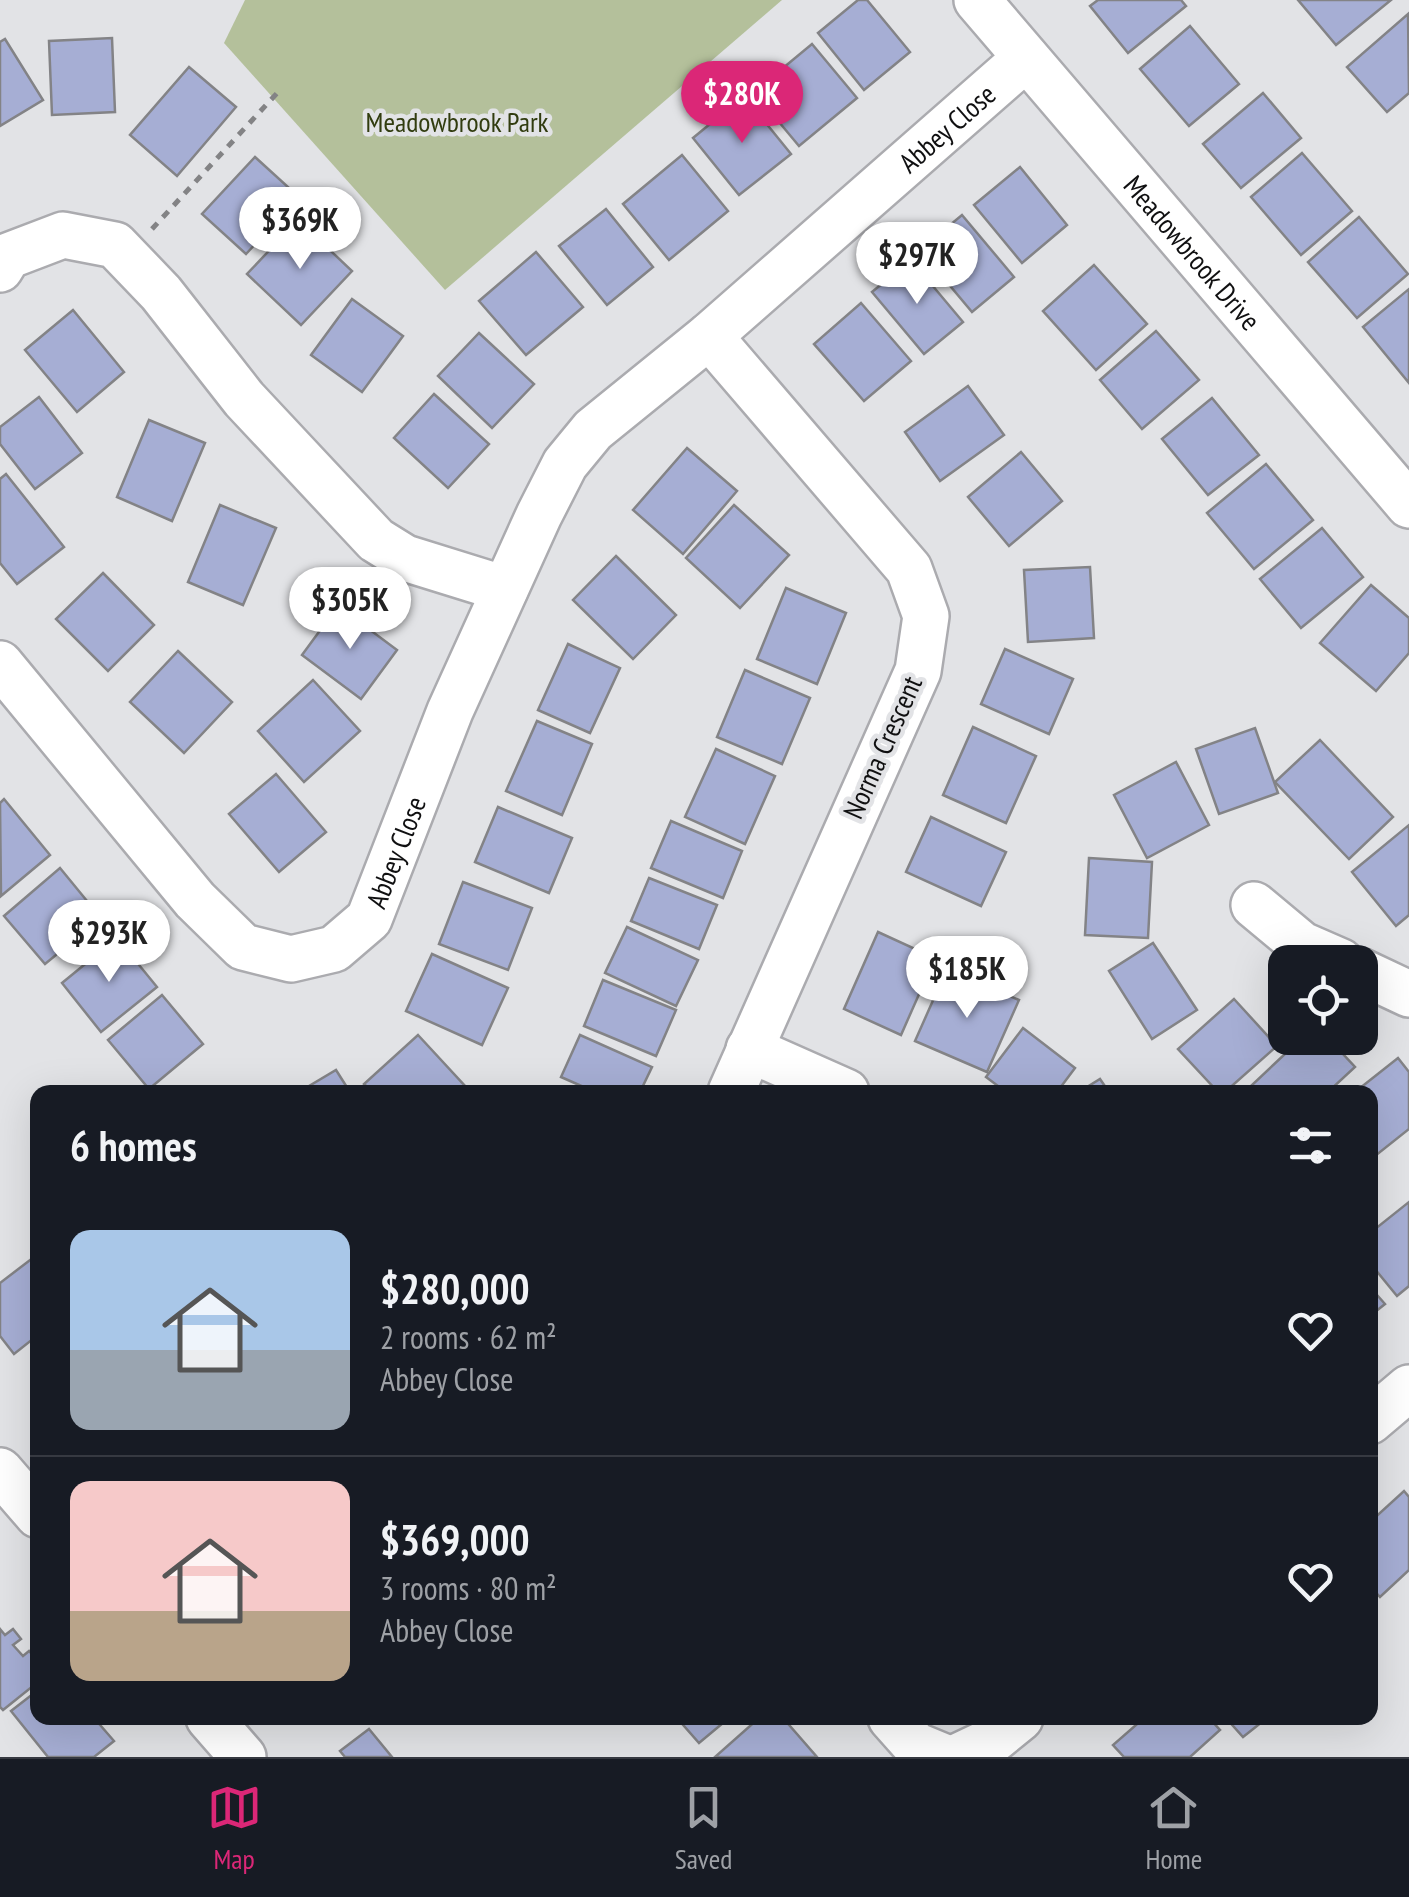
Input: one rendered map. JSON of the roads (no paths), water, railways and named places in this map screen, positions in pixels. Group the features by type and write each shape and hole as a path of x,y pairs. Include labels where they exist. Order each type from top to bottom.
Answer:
{"street":[{"name":"Meadowbrook Drive","path":"977,0 1409,506"},
{"name":"Abbey Close","path":"0,664 195,900 244,948 290,959 334,950 369,919 450,711 565,464 594,430 709,336 1026,58"},
{"path":"0,269 8,256 63,235 115,245 162,294 244,399 376,540 405,558 504,589"},
{"name":"Norma Crescent","path":"709,336 909,569 926,616 918,670 733,1085"},
{"path":"1254,905 1302,945"},
{"path":"1378,979 1409,994"},
{"path":"748,1049 830,1085"},
{"path":"1378,1414 1409,1388"},
{"path":"0,1471 30,1507"},
{"path":"215,1725 243,1757"},
{"path":"897,1725 915,1746 944,1757"},
{"path":"957,1757 993,1740 1011,1725"}],"park label":[{"name":"Meadowbrook Park","path":"457,121"}]}
